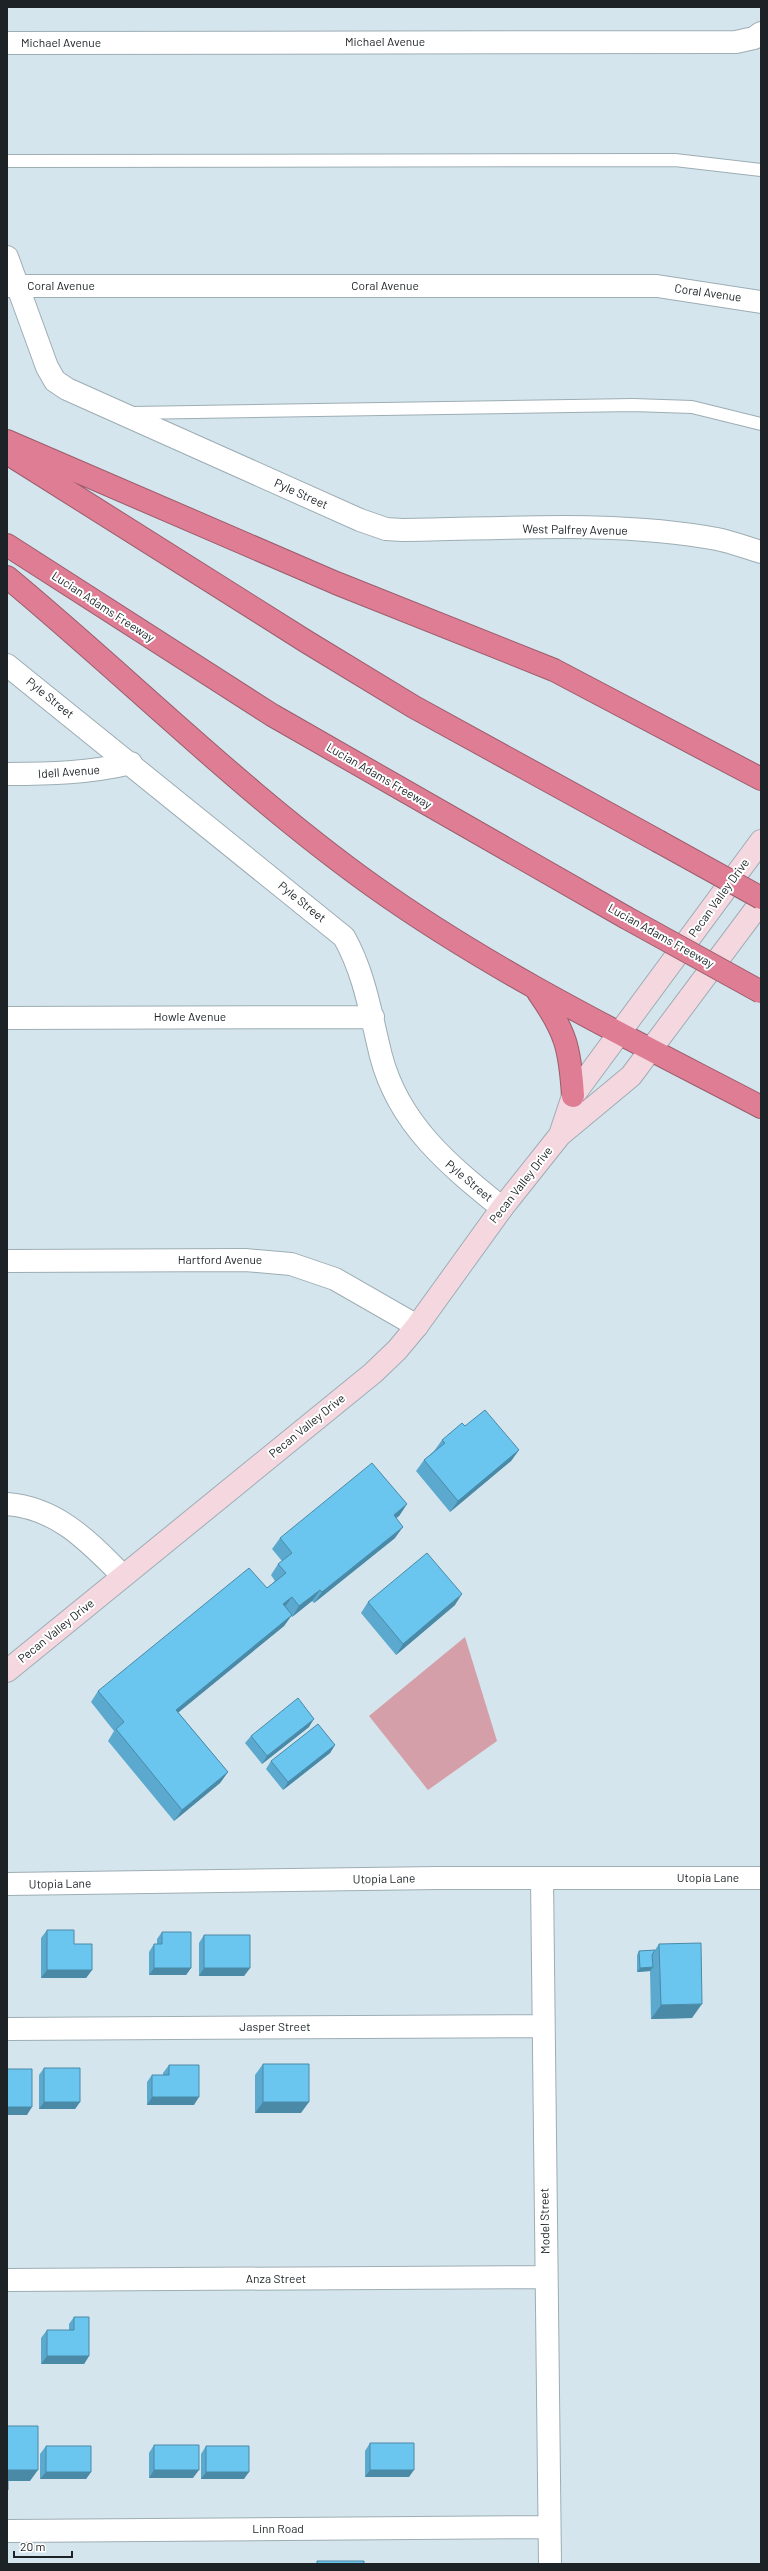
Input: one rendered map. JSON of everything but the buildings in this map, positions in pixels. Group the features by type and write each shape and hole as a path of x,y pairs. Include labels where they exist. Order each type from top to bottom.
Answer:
{"highway":[{"path":"7,441 336,583 554,670 761,779"},
{"path":"7,453 374,682 658,842 761,898"},
{"name":"Lucian Adams Freeway","path":"7,545 272,715 625,917 761,992"},
{"path":"7,577 267,805 414,915 536,990 761,1107"},
{"path":"536,990 557,1019 565,1035 573,1096"}],"main road":[{"name":"Pecan Valley Drive","path":"560,1135 573,1096 761,841"},
{"name":"Pecan Valley Drive","path":"7,1671 373,1373 397,1350 417,1326 502,1208 560,1135 631,1076 761,902"}],"street":[{"name":"Michael Avenue","path":"7,43 736,42 754,38 761,33"},
{"name":"Pyle Street","path":"7,257 12,286 46,367 55,381 67,389 121,414 360,520 386,529"},
{"name":"Coral Avenue","path":"12,286 657,286 761,302"},
{"name":"West Palfrey Avenue","path":"386,529 596,529 652,532 718,540 761,552"},
{"name":"Pyle Street","path":"7,665 131,763 344,937 356,962 372,1017 381,1057 391,1086 412,1122 433,1149 450,1166 502,1208"},
{"name":"Idell Avenue","path":"7,774 68,774 105,770 131,763"},
{"name":"Howle Avenue","path":"7,1018 372,1017"},
{"name":"Hartford Avenue","path":"7,1261 245,1260 291,1264 335,1279 417,1326"},
{"path":"7,1504 36,1509 73,1528 123,1576"},
{"name":"Utopia Lane","path":"7,1884 542,1878 761,1878"},
{"name":"Model Street","path":"542,1878 542,2026 550,2564"},
{"name":"Jasper Street","path":"7,2028 542,2026"},
{"name":"Anza Street","path":"7,2280 546,2277"},
{"name":"Linn Road","path":"7,2531 549,2527"}],"lane":[{"path":"7,161 675,160 761,170"},
{"path":"121,414 633,405 692,407 761,424"}],"shaded area":[{"path":"465,1637 497,1741 428,1790 369,1716"}]}
